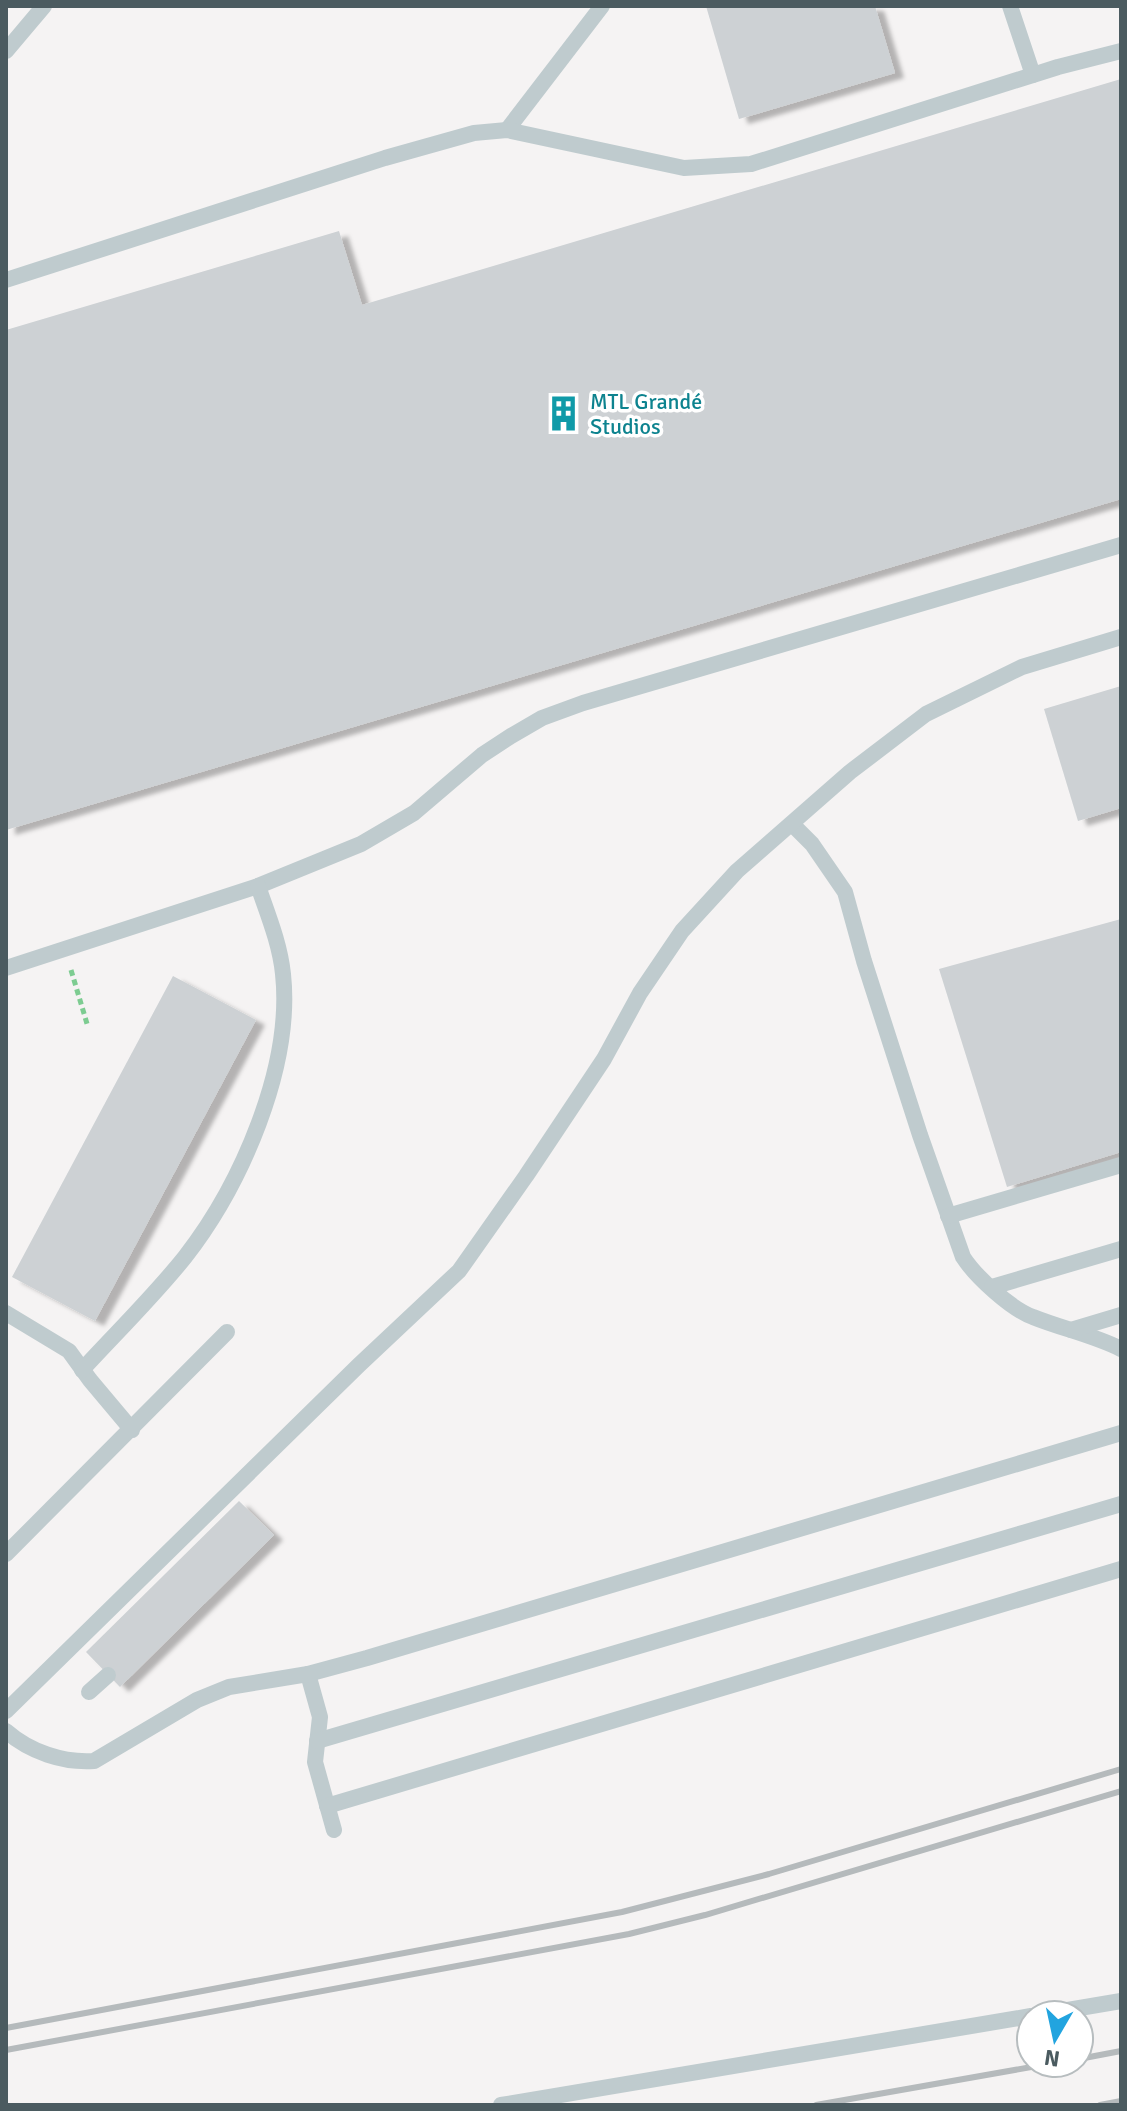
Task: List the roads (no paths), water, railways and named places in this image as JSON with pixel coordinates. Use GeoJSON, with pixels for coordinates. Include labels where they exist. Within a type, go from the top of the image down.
{"type":"FeatureCollection","features":[{"type":"Feature","properties":{"kind":"lane"},"geometry":{"type":"LineString","coordinates":[[6,51],[44,6]]}},
{"type":"Feature","properties":{"kind":"lane"},"geometry":{"type":"LineString","coordinates":[[507,130],[602,6]]}},
{"type":"Feature","properties":{"kind":"lane"},"geometry":{"type":"LineString","coordinates":[[1010,6],[1033,75]]}},
{"type":"Feature","properties":{"kind":"lane"},"geometry":{"type":"LineString","coordinates":[[6,280],[385,158],[474,133],[507,130],[684,168],[751,164],[1033,75],[1121,51]]}},
{"type":"Feature","properties":{"kind":"lane"},"geometry":{"type":"LineString","coordinates":[[6,968],[258,886],[361,844],[414,813],[482,755],[542,718],[583,703],[1121,545]]}},
{"type":"Feature","properties":{"kind":"lane"},"geometry":{"type":"LineString","coordinates":[[6,1711],[459,1271],[604,1059],[640,993],[682,931],[737,871],[850,772],[926,714],[1022,667],[1121,637]]}},
{"type":"Feature","properties":{"kind":"lane"},"geometry":{"type":"LineString","coordinates":[[792,824],[812,844],[845,892],[864,961],[963,1257],[971,1269],[1030,1317],[1100,1339],[1121,1349]]}},
{"type":"Feature","properties":{"kind":"lane"},"geometry":{"type":"LineString","coordinates":[[82,1370],[185,1257],[232,1182],[253,1134],[270,1085],[285,1004],[277,944],[258,886]]}},
{"type":"Feature","properties":{"kind":"lane"},"geometry":{"type":"LineString","coordinates":[[948,1216],[1121,1165]]}},
{"type":"Feature","properties":{"kind":"lane"},"geometry":{"type":"LineString","coordinates":[[992,1287],[1121,1249]]}},
{"type":"Feature","properties":{"kind":"lane"},"geometry":{"type":"LineString","coordinates":[[6,1313],[69,1351],[132,1430]]}},
{"type":"Feature","properties":{"kind":"lane"},"geometry":{"type":"LineString","coordinates":[[1071,1330],[1121,1315]]}},
{"type":"Feature","properties":{"kind":"lane"},"geometry":{"type":"LineString","coordinates":[[6,1554],[227,1332]]}},
{"type":"Feature","properties":{"kind":"lane"},"geometry":{"type":"LineString","coordinates":[[6,1731],[24,1746],[37,1751],[94,1761],[213,1693],[246,1683],[308,1674],[1121,1433]]}},
{"type":"Feature","properties":{"kind":"lane"},"geometry":{"type":"LineString","coordinates":[[317,1741],[1121,1504]]}},
{"type":"Feature","properties":{"kind":"lane"},"geometry":{"type":"LineString","coordinates":[[327,1806],[1121,1569]]}},
{"type":"Feature","properties":{"kind":"lane"},"geometry":{"type":"LineString","coordinates":[[308,1674],[320,1717],[315,1762],[334,1830]]}},
{"type":"Feature","properties":{"kind":"lane"},"geometry":{"type":"LineString","coordinates":[[89,1692],[108,1675]]}},
{"type":"Feature","properties":{"kind":"lane"},"geometry":{"type":"LineString","coordinates":[[1095,2005],[1121,2001]]}},
{"type":"Feature","properties":{"kind":"lane"},"geometry":{"type":"LineString","coordinates":[[501,2105],[1015,2019]]}},
{"type":"Feature","properties":{"kind":"railway"},"geometry":{"type":"LineString","coordinates":[[6,2028],[622,1912],[769,1874],[1121,1769]]}},
{"type":"Feature","properties":{"kind":"railway"},"geometry":{"type":"LineString","coordinates":[[6,2050],[629,1934],[705,1915],[1121,1791]]}},
{"type":"Feature","properties":{"kind":"railway"},"geometry":{"type":"LineString","coordinates":[[1095,2056],[1121,2051]]}},
{"type":"Feature","properties":{"kind":"railway"},"geometry":{"type":"LineString","coordinates":[[816,2105],[1015,2070]]}},
{"type":"Feature","properties":{"kind":"railway"},"geometry":{"type":"LineString","coordinates":[[1100,2105],[1121,2101]]}},
{"type":"Feature","properties":{"kind":"place","name":"MTL Grandé Studios"},"geometry":{"type":"Point","coordinates":[564,414]}}]}
